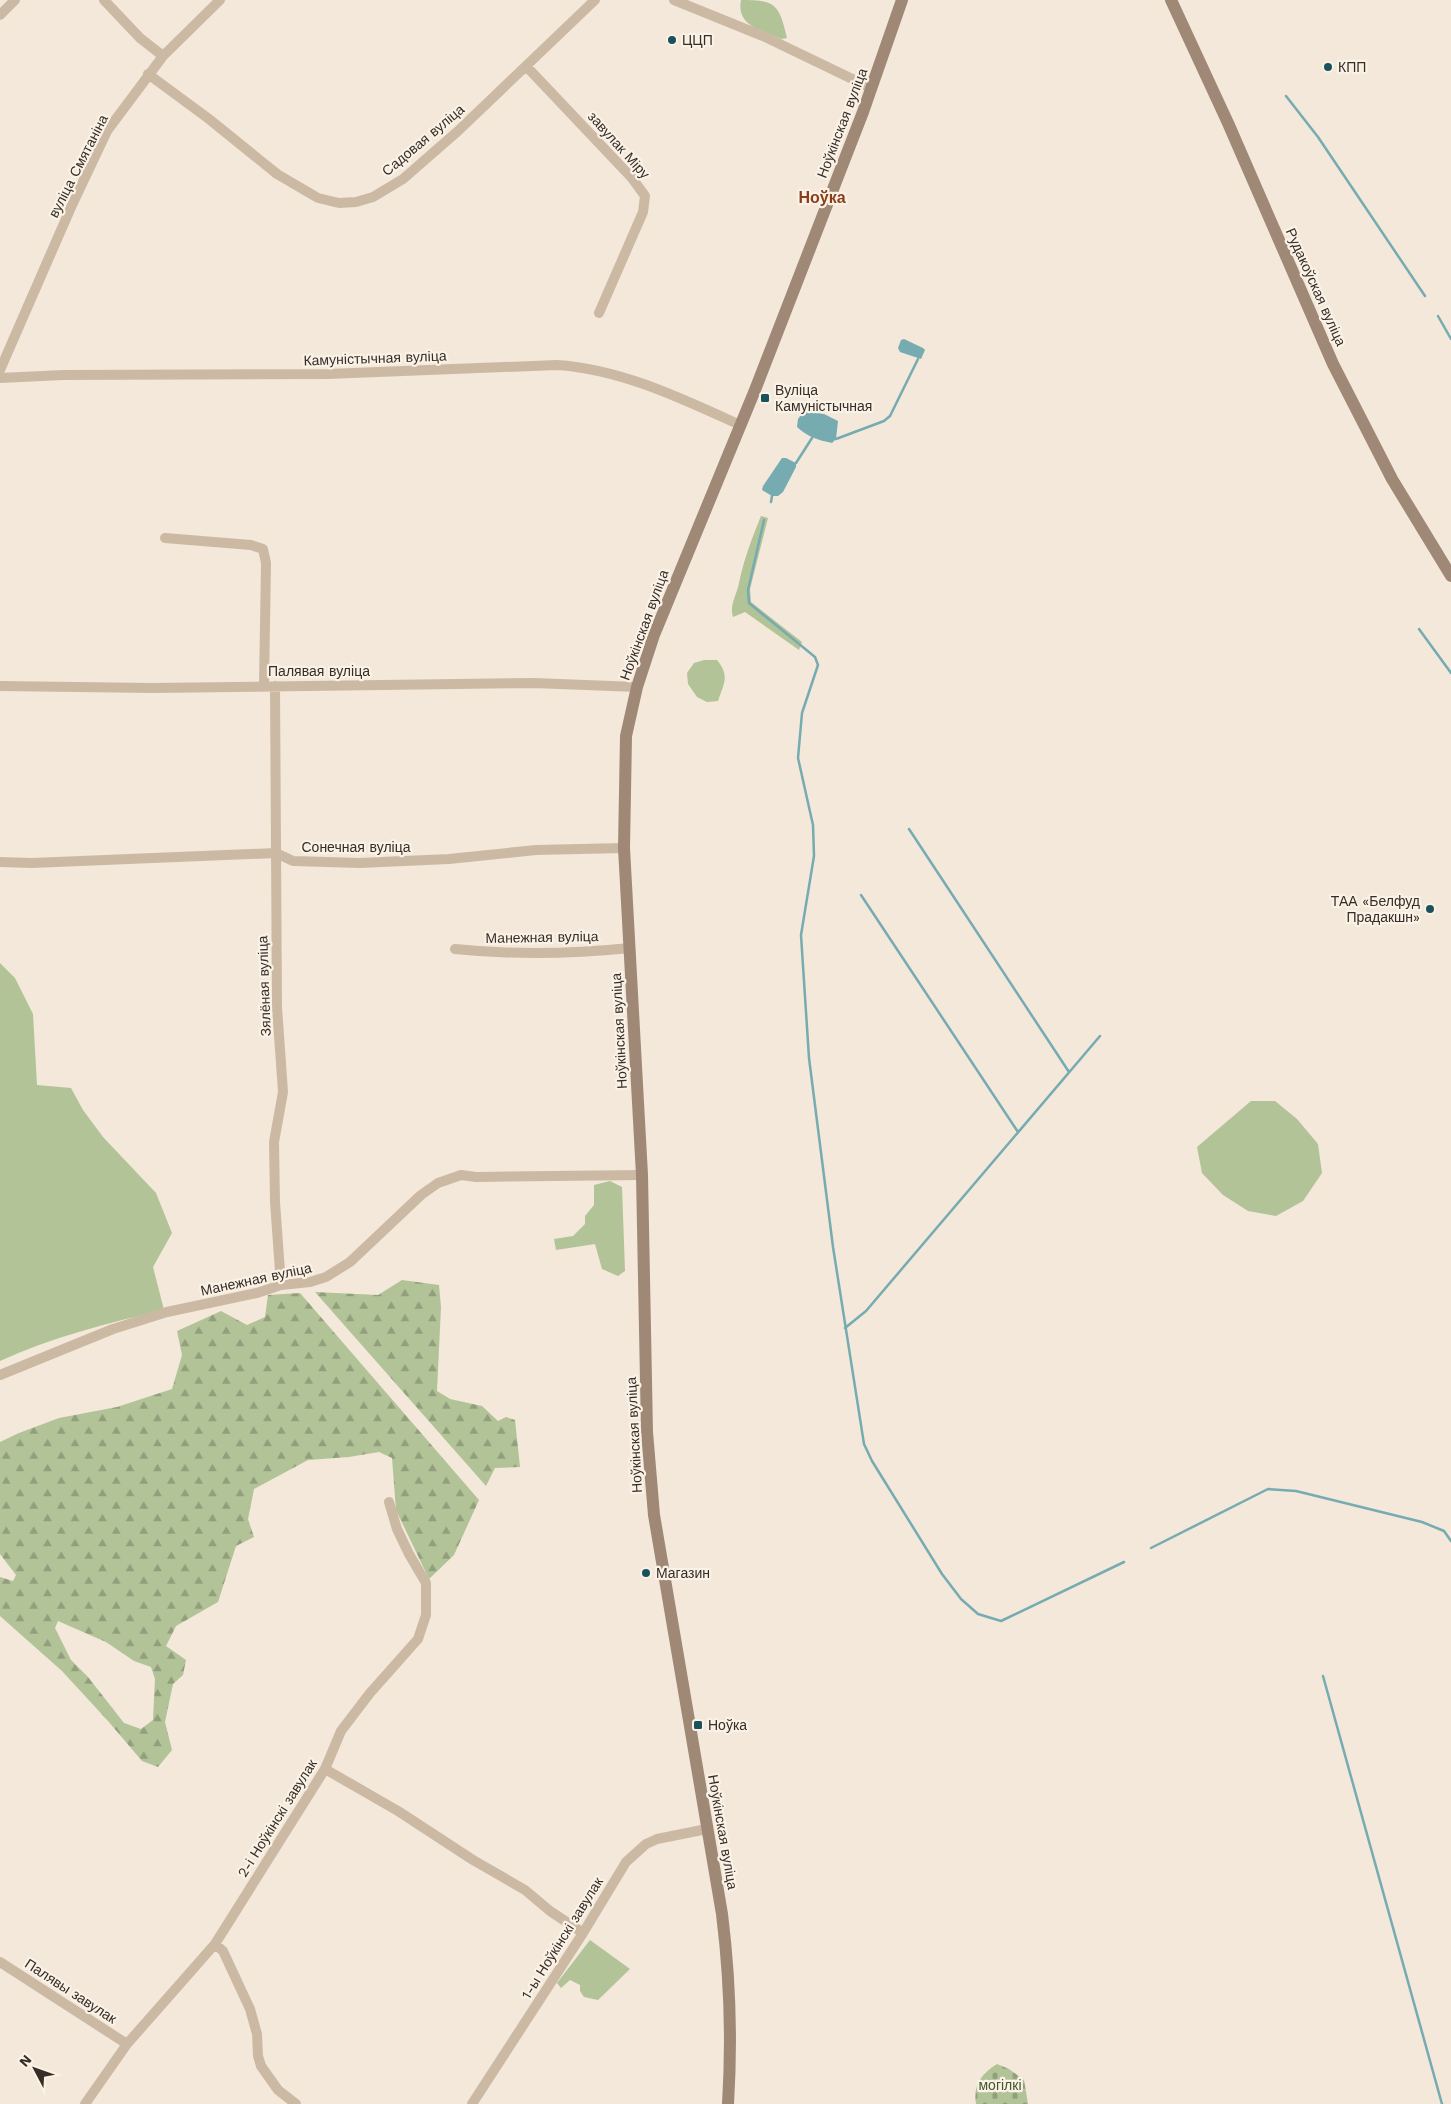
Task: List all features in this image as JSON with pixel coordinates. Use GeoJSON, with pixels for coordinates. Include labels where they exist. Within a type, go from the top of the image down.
{"type":"FeatureCollection","features":[{"type":"Feature","properties":{"kind":"main road","name":"Ноўкінская вуліца"},"geometry":{"type":"LineString","coordinates":[[728,2104],[731,2025],[729,1967],[722,1914],[654,1515],[647,1432],[642,1176],[624,848],[626,736],[637,687],[654,636],[755,390],[871,88],[902,0]]}},
{"type":"Feature","properties":{"kind":"main road","name":"Рудакоўская вуліца"},"geometry":{"type":"LineString","coordinates":[[1171,0],[1228,123],[1333,364],[1392,479],[1451,576]]}},
{"type":"Feature","properties":{"kind":"street"},"geometry":{"type":"LineString","coordinates":[[0,15],[15,0]]}},
{"type":"Feature","properties":{"kind":"street"},"geometry":{"type":"LineString","coordinates":[[104,0],[140,38],[163,56]]}},
{"type":"Feature","properties":{"kind":"street","name":"вуліца Смятаніна"},"geometry":{"type":"LineString","coordinates":[[0,370],[94,156],[107,131],[163,56],[220,0]]}},
{"type":"Feature","properties":{"kind":"street","name":"Садовая вуліца"},"geometry":{"type":"LineString","coordinates":[[148,74],[209,119],[276,174],[318,198],[339,203],[356,202],[373,197],[404,179],[458,131],[595,0]]}},
{"type":"Feature","properties":{"kind":"street"},"geometry":{"type":"LineString","coordinates":[[674,0],[763,36],[871,88]]}},
{"type":"Feature","properties":{"kind":"street","name":"завулак Міру"},"geometry":{"type":"LineString","coordinates":[[526,66],[632,178],[645,196],[643,212],[600,313]]}},
{"type":"Feature","properties":{"kind":"street","name":"Камуністычная вуліца"},"geometry":{"type":"LineString","coordinates":[[0,378],[63,375],[328,374],[549,365],[581,366],[632,380],[740,425]]}},
{"type":"Feature","properties":{"kind":"street","name":"Зялёная вуліца"},"geometry":{"type":"LineString","coordinates":[[165,538],[251,545],[263,549],[266,563],[276,853],[277,1007],[283,1092],[274,1142],[275,1202],[281,1285]]}},
{"type":"Feature","properties":{"kind":"street","name":"Палявая вуліца"},"geometry":{"type":"LineString","coordinates":[[0,686],[152,688],[534,683],[637,687]]}},
{"type":"Feature","properties":{"kind":"street","name":"Сонечная вуліца"},"geometry":{"type":"LineString","coordinates":[[0,862],[32,863],[276,853],[293,861],[360,863],[449,859],[536,850],[624,848]]}},
{"type":"Feature","properties":{"kind":"street","name":"Манежная вуліца"},"geometry":{"type":"LineString","coordinates":[[455,949],[505,953],[630,948]]}},
{"type":"Feature","properties":{"kind":"street","name":"Манежная вуліца"},"geometry":{"type":"LineString","coordinates":[[0,1375],[113,1329],[167,1312],[256,1293],[281,1285],[310,1282],[326,1277],[350,1262],[421,1195],[438,1183],[452,1177],[642,1176]]}},
{"type":"Feature","properties":{"kind":"street","name":"2-і Ноўкінскі завулак"},"geometry":{"type":"LineString","coordinates":[[85,2104],[127,2044],[215,1944],[325,1769],[341,1731],[370,1693],[418,1638],[426,1615],[426,1583],[397,1529],[389,1502]]}},
{"type":"Feature","properties":{"kind":"street"},"geometry":{"type":"LineString","coordinates":[[325,1769],[398,1811],[473,1860],[525,1890],[560,1918],[583,1933]]}},
{"type":"Feature","properties":{"kind":"street","name":"1-ы Ноўкінскі завулак"},"geometry":{"type":"LineString","coordinates":[[472,2104],[583,1933],[616,1875],[634,1854],[646,1844],[657,1839],[707,1829]]}},
{"type":"Feature","properties":{"kind":"street"},"geometry":{"type":"LineString","coordinates":[[215,1944],[226,1956],[250,2009],[257,2034],[258,2056],[261,2066],[278,2090],[296,2104]]}},
{"type":"Feature","properties":{"kind":"street","name":"Палявы завулак"},"geometry":{"type":"LineString","coordinates":[[0,1962],[127,2044]]}},
{"type":"Feature","properties":{"kind":"green space"},"geometry":{"type":"Polygon","coordinates":[[[741,0],[762,1],[774,6],[781,18],[787,38],[781,39],[752,26],[742,16],[741,0]]]}},
{"type":"Feature","properties":{"kind":"green space"},"geometry":{"type":"Polygon","coordinates":[[[761,516],[768,518],[750,589],[751,602],[802,642],[799,650],[745,612],[733,617],[733,604],[743,565],[761,516]]]}},
{"type":"Feature","properties":{"kind":"green space"},"geometry":{"type":"Polygon","coordinates":[[[704,660],[717,660],[725,675],[718,701],[707,702],[697,697],[688,684],[687,673],[694,663],[704,660]]]}},
{"type":"Feature","properties":{"kind":"green space"},"geometry":{"type":"Polygon","coordinates":[[[0,963],[15,978],[33,1014],[37,1085],[71,1088],[83,1110],[103,1137],[156,1193],[172,1233],[153,1267],[164,1310],[60,1338],[0,1361],[0,963]]]}},
{"type":"Feature","properties":{"kind":"green space"},"geometry":{"type":"Polygon","coordinates":[[[1251,1101],[1275,1101],[1297,1119],[1318,1144],[1322,1173],[1303,1201],[1276,1216],[1248,1211],[1223,1195],[1202,1173],[1197,1147],[1251,1101]]]}},
{"type":"Feature","properties":{"kind":"green space"},"geometry":{"type":"Polygon","coordinates":[[[610,1181],[622,1187],[625,1271],[618,1276],[602,1269],[595,1244],[556,1250],[554,1239],[573,1236],[585,1224],[585,1216],[594,1205],[594,1185],[610,1181]]]}},
{"type":"Feature","properties":{"kind":"green space"},"geometry":{"type":"Polygon","coordinates":[[[402,1280],[439,1285],[441,1307],[437,1391],[450,1399],[482,1406],[498,1421],[506,1417],[515,1420],[520,1467],[495,1468],[486,1486],[315,1292],[378,1295],[402,1280]]]}},
{"type":"Feature","properties":{"kind":"green space"},"geometry":{"type":"Polygon","coordinates":[[[300,1293],[479,1500],[454,1555],[429,1579],[396,1510],[392,1458],[379,1452],[349,1457],[308,1460],[254,1489],[248,1519],[254,1537],[236,1546],[218,1602],[176,1626],[166,1646],[186,1660],[183,1675],[173,1684],[165,1722],[172,1750],[158,1767],[142,1761],[62,1671],[0,1616],[0,1577],[13,1581],[16,1575],[0,1554],[0,1442],[59,1418],[117,1407],[172,1389],[182,1355],[177,1331],[221,1311],[247,1325],[265,1317],[268,1295],[300,1293]],[[58,1621],[55,1628],[71,1660],[88,1677],[124,1723],[141,1729],[153,1720],[155,1679],[151,1667],[134,1661],[106,1642],[58,1621]]]}},
{"type":"Feature","properties":{"kind":"green space"},"geometry":{"type":"Polygon","coordinates":[[[590,1940],[630,1969],[598,2000],[584,1997],[580,1991],[580,1985],[570,1980],[561,1988],[557,1983],[590,1940]]]}},
{"type":"Feature","properties":{"kind":"green space","name":"могілкі"},"geometry":{"type":"Polygon","coordinates":[[[997,2064],[1009,2069],[1024,2080],[1028,2104],[976,2104],[975,2097],[979,2081],[997,2064]]]}},
{"type":"Feature","properties":{"kind":"water"},"geometry":{"type":"Polygon","coordinates":[[[904,339],[925,350],[921,359],[900,352],[898,348],[901,340],[904,339]]]}},
{"type":"Feature","properties":{"kind":"water"},"geometry":{"type":"Polygon","coordinates":[[[804,411],[824,414],[838,421],[836,439],[832,443],[813,438],[797,427],[798,419],[804,411]]]}},
{"type":"Feature","properties":{"kind":"water"},"geometry":{"type":"Polygon","coordinates":[[[782,458],[796,463],[796,467],[783,492],[778,496],[772,496],[762,490],[763,486],[782,458]]]}},
{"type":"Feature","properties":{"kind":"waterway"},"geometry":{"type":"LineString","coordinates":[[1286,96],[1318,137],[1425,296]]}},
{"type":"Feature","properties":{"kind":"waterway"},"geometry":{"type":"LineString","coordinates":[[1438,316],[1451,339]]}},
{"type":"Feature","properties":{"kind":"waterway"},"geometry":{"type":"LineString","coordinates":[[836,439],[884,421],[890,416],[918,359]]}},
{"type":"Feature","properties":{"kind":"waterway"},"geometry":{"type":"LineString","coordinates":[[796,463],[812,438]]}},
{"type":"Feature","properties":{"kind":"waterway"},"geometry":{"type":"LineString","coordinates":[[771,502],[772,496]]}},
{"type":"Feature","properties":{"kind":"waterway"},"geometry":{"type":"LineString","coordinates":[[764,520],[748,590],[749,603],[815,657],[818,665],[802,713],[798,758],[813,825],[814,856],[801,935],[809,1058],[833,1247],[864,1444],[872,1461],[942,1574],[961,1599],[978,1614],[1001,1621],[1124,1562]]}},
{"type":"Feature","properties":{"kind":"waterway"},"geometry":{"type":"LineString","coordinates":[[1419,629],[1451,673]]}},
{"type":"Feature","properties":{"kind":"waterway"},"geometry":{"type":"LineString","coordinates":[[909,829],[1069,1072]]}},
{"type":"Feature","properties":{"kind":"waterway"},"geometry":{"type":"LineString","coordinates":[[861,895],[1018,1132]]}},
{"type":"Feature","properties":{"kind":"waterway"},"geometry":{"type":"LineString","coordinates":[[845,1328],[866,1311],[1100,1036]]}},
{"type":"Feature","properties":{"kind":"waterway"},"geometry":{"type":"LineString","coordinates":[[1151,1548],[1268,1489],[1296,1491],[1422,1522],[1444,1531],[1451,1541]]}},
{"type":"Feature","properties":{"kind":"waterway"},"geometry":{"type":"LineString","coordinates":[[1323,1676],[1442,2104]]}},
{"type":"Feature","properties":{"kind":"place","name":"ЦЦП"},"geometry":{"type":"Point","coordinates":[672,40]}},
{"type":"Feature","properties":{"kind":"place","name":"КПП"},"geometry":{"type":"Point","coordinates":[1328,67]}},
{"type":"Feature","properties":{"kind":"place","name":"Вуліца Камуністычная"},"geometry":{"type":"Point","coordinates":[765,398]}},
{"type":"Feature","properties":{"kind":"place","name":"ТАА «Белфуд Прадакшн»"},"geometry":{"type":"Point","coordinates":[1430,909]}},
{"type":"Feature","properties":{"kind":"place","name":"Магазин"},"geometry":{"type":"Point","coordinates":[646,1573]}},
{"type":"Feature","properties":{"kind":"place","name":"Ноўка"},"geometry":{"type":"Point","coordinates":[698,1725]}},
{"type":"Feature","properties":{"kind":"district","name":"Ноўка"},"geometry":{"type":"Point","coordinates":[822,197]}}]}
